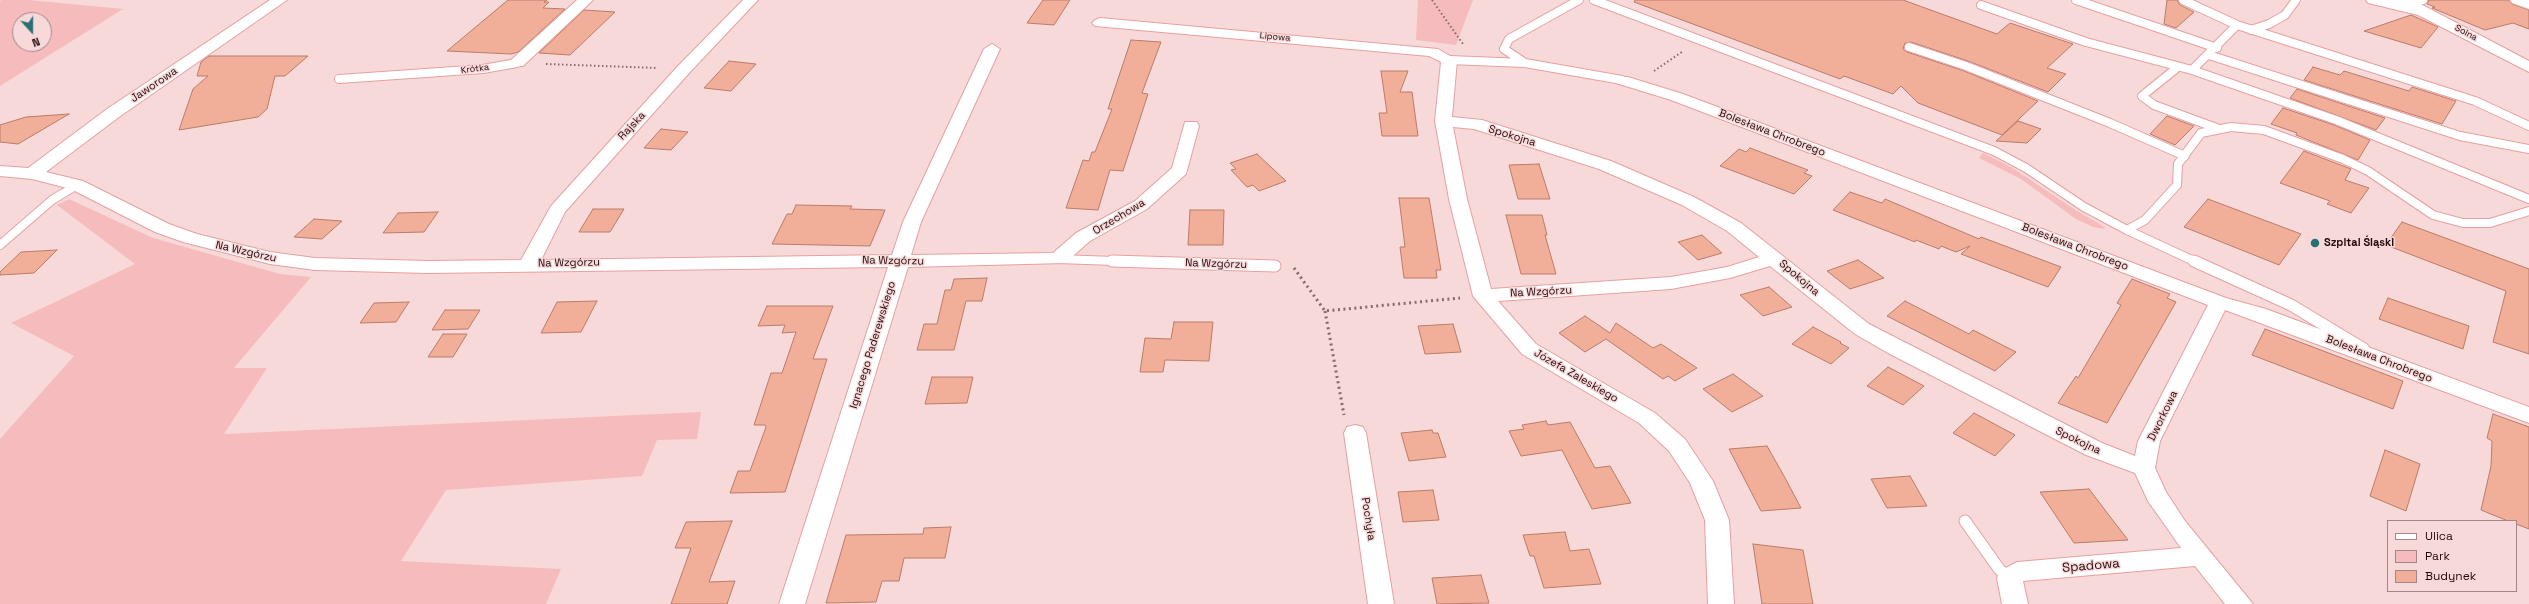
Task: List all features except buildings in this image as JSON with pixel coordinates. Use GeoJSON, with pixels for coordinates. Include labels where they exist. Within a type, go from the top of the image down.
{"type":"FeatureCollection","features":[{"type":"Feature","properties":{"kind":"street","name":"Jaworowa"},"geometry":{"type":"LineString","coordinates":[[32,174],[113,113],[280,0]]}},
{"type":"Feature","properties":{"kind":"street"},"geometry":{"type":"LineString","coordinates":[[517,63],[586,0]]}},
{"type":"Feature","properties":{"kind":"street","name":"Rajska"},"geometry":{"type":"LineString","coordinates":[[529,264],[557,210],[684,69],[751,0]]}},
{"type":"Feature","properties":{"kind":"street"},"geometry":{"type":"LineString","coordinates":[[2373,0],[2432,15]]}},
{"type":"Feature","properties":{"kind":"street"},"geometry":{"type":"LineString","coordinates":[[2518,0],[2529,4]]}},
{"type":"Feature","properties":{"kind":"street","name":"Solna"},"geometry":{"type":"LineString","coordinates":[[2411,1],[2432,15],[2529,67]]}},
{"type":"Feature","properties":{"kind":"street","name":"Lipowa"},"geometry":{"type":"LineString","coordinates":[[1100,24],[1432,52],[1449,60]]}},
{"type":"Feature","properties":{"kind":"street","name":"Ignacego Paderewskiego"},"geometry":{"type":"LineString","coordinates":[[792,604],[898,262],[912,222],[992,49]]}},
{"type":"Feature","properties":{"kind":"street","name":"Józefa Zaleskiego"},"geometry":{"type":"LineString","coordinates":[[1449,60],[1443,121],[1458,199],[1483,296],[1529,349],[1647,418],[1677,445],[1701,481],[1718,520],[1721,604]]}},
{"type":"Feature","properties":{"kind":"street","name":"Bolesława Chrobrego"},"geometry":{"type":"LineString","coordinates":[[1628,82],[1677,97],[2219,302],[2259,314],[2529,415]]}},
{"type":"Feature","properties":{"kind":"street","name":"Spokojna"},"geometry":{"type":"LineString","coordinates":[[1443,121],[1476,124],[1605,165],[1688,201],[1734,227],[1857,324],[1894,348],[2094,449],[2144,468]]}},
{"type":"Feature","properties":{"kind":"street","name":"Orzechowa"},"geometry":{"type":"LineString","coordinates":[[1058,259],[1065,250],[1083,237],[1141,205],[1180,170],[1191,126]]}},
{"type":"Feature","properties":{"kind":"street","name":"Na Wzgórzu"},"geometry":{"type":"LineString","coordinates":[[0,171],[32,174],[77,185],[162,228],[190,238],[270,258],[315,264],[355,266],[870,260],[898,262],[1058,259]]}},
{"type":"Feature","properties":{"kind":"street","name":"Na Wzgórzu"},"geometry":{"type":"LineString","coordinates":[[1483,296],[1671,283],[1730,272],[1775,258]]}},
{"type":"Feature","properties":{"kind":"street","name":"Dworkowa"},"geometry":{"type":"LineString","coordinates":[[2144,468],[2149,441],[2219,302]]}},
{"type":"Feature","properties":{"kind":"street","name":"Pochyła"},"geometry":{"type":"LineString","coordinates":[[1350,426],[1381,604]]}},
{"type":"Feature","properties":{"kind":"street"},"geometry":{"type":"LineString","coordinates":[[2144,468],[2156,495],[2177,527],[2240,604]]}},
{"type":"Feature","properties":{"kind":"street","name":"Spadowa"},"geometry":{"type":"LineString","coordinates":[[2009,578],[2017,572],[2201,556]]}},
{"type":"Feature","properties":{"kind":"street"},"geometry":{"type":"LineString","coordinates":[[2009,578],[2015,604]]}},
{"type":"Feature","properties":{"kind":"lane"},"geometry":{"type":"LineString","coordinates":[[1525,63],[1504,49],[1509,39],[1579,0]]}},
{"type":"Feature","properties":{"kind":"lane"},"geometry":{"type":"LineString","coordinates":[[1594,0],[1994,150],[2035,174],[2084,207],[2127,230],[2292,305],[2385,362]]}},
{"type":"Feature","properties":{"kind":"lane"},"geometry":{"type":"LineString","coordinates":[[2076,0],[2217,48]]}},
{"type":"Feature","properties":{"kind":"lane"},"geometry":{"type":"LineString","coordinates":[[2183,0],[2237,25],[2475,101],[2529,126]]}},
{"type":"Feature","properties":{"kind":"lane"},"geometry":{"type":"LineString","coordinates":[[2251,30],[2269,24],[2285,15],[2296,0]]}},
{"type":"Feature","properties":{"kind":"lane"},"geometry":{"type":"LineString","coordinates":[[1981,5],[2086,42],[2192,70],[2336,120],[2529,199]]}},
{"type":"Feature","properties":{"kind":"lane"},"geometry":{"type":"LineString","coordinates":[[2192,70],[2217,48],[2237,25]]}},
{"type":"Feature","properties":{"kind":"lane"},"geometry":{"type":"LineString","coordinates":[[1909,47],[1973,69],[2110,123],[2184,156]]}},
{"type":"Feature","properties":{"kind":"lane"},"geometry":{"type":"LineString","coordinates":[[2209,55],[2460,136],[2529,149]]}},
{"type":"Feature","properties":{"kind":"lane"},"geometry":{"type":"LineString","coordinates":[[1449,60],[1475,59],[1525,63],[1628,82]]}},
{"type":"Feature","properties":{"kind":"lane","name":"Krótka"},"geometry":{"type":"LineString","coordinates":[[339,79],[483,69],[517,63]]}},
{"type":"Feature","properties":{"kind":"lane"},"geometry":{"type":"LineString","coordinates":[[2178,67],[2142,96],[2154,104],[2220,129]]}},
{"type":"Feature","properties":{"kind":"lane"},"geometry":{"type":"LineString","coordinates":[[2127,230],[2145,220],[2178,185],[2178,164],[2202,133],[2231,127],[2264,130],[2343,159],[2368,171],[2433,215],[2463,223],[2490,223],[2529,211]]}},
{"type":"Feature","properties":{"kind":"lane"},"geometry":{"type":"LineString","coordinates":[[0,245],[52,200],[77,185]]}},
{"type":"Feature","properties":{"kind":"lane","name":"Na Wzgórzu"},"geometry":{"type":"LineString","coordinates":[[1058,259],[1275,266]]}},
{"type":"Feature","properties":{"kind":"lane"},"geometry":{"type":"LineString","coordinates":[[1965,521],[1999,569],[2009,578]]}},
{"type":"Feature","properties":{"kind":"path"},"geometry":{"type":"LineString","coordinates":[[1432,0],[1475,59]]}},
{"type":"Feature","properties":{"kind":"path"},"geometry":{"type":"LineString","coordinates":[[1628,82],[1683,52]]}},
{"type":"Feature","properties":{"kind":"path"},"geometry":{"type":"LineString","coordinates":[[517,63],[684,69]]}},
{"type":"Feature","properties":{"kind":"path"},"geometry":{"type":"LineString","coordinates":[[1275,266],[1295,268],[1325,311],[1350,426]]}},
{"type":"Feature","properties":{"kind":"path"},"geometry":{"type":"LineString","coordinates":[[1325,311],[1483,296]]}},
{"type":"Feature","properties":{"kind":"green space"},"geometry":{"type":"Polygon","coordinates":[[[29,0],[123,9],[0,86],[0,1],[29,0]]]}},
{"type":"Feature","properties":{"kind":"green space"},"geometry":{"type":"Polygon","coordinates":[[[1418,0],[1473,0],[1456,45],[1416,40],[1418,0]]]}},
{"type":"Feature","properties":{"kind":"green space"},"geometry":{"type":"Polygon","coordinates":[[[1983,153],[2011,167],[2077,211],[2103,226],[2105,229],[2093,227],[2076,219],[2021,179],[1979,158],[1983,153]]]}},
{"type":"Feature","properties":{"kind":"green space"},"geometry":{"type":"Polygon","coordinates":[[[69,199],[153,238],[280,274],[311,277],[234,368],[267,368],[224,434],[701,412],[697,439],[657,440],[642,476],[446,490],[401,561],[561,569],[546,604],[0,604],[0,439],[74,356],[11,323],[135,264],[57,205],[69,199]]]}},
{"type":"Feature","properties":{"kind":"place","name":"Szpital Śląski"},"geometry":{"type":"Point","coordinates":[2315,243]}}]}
